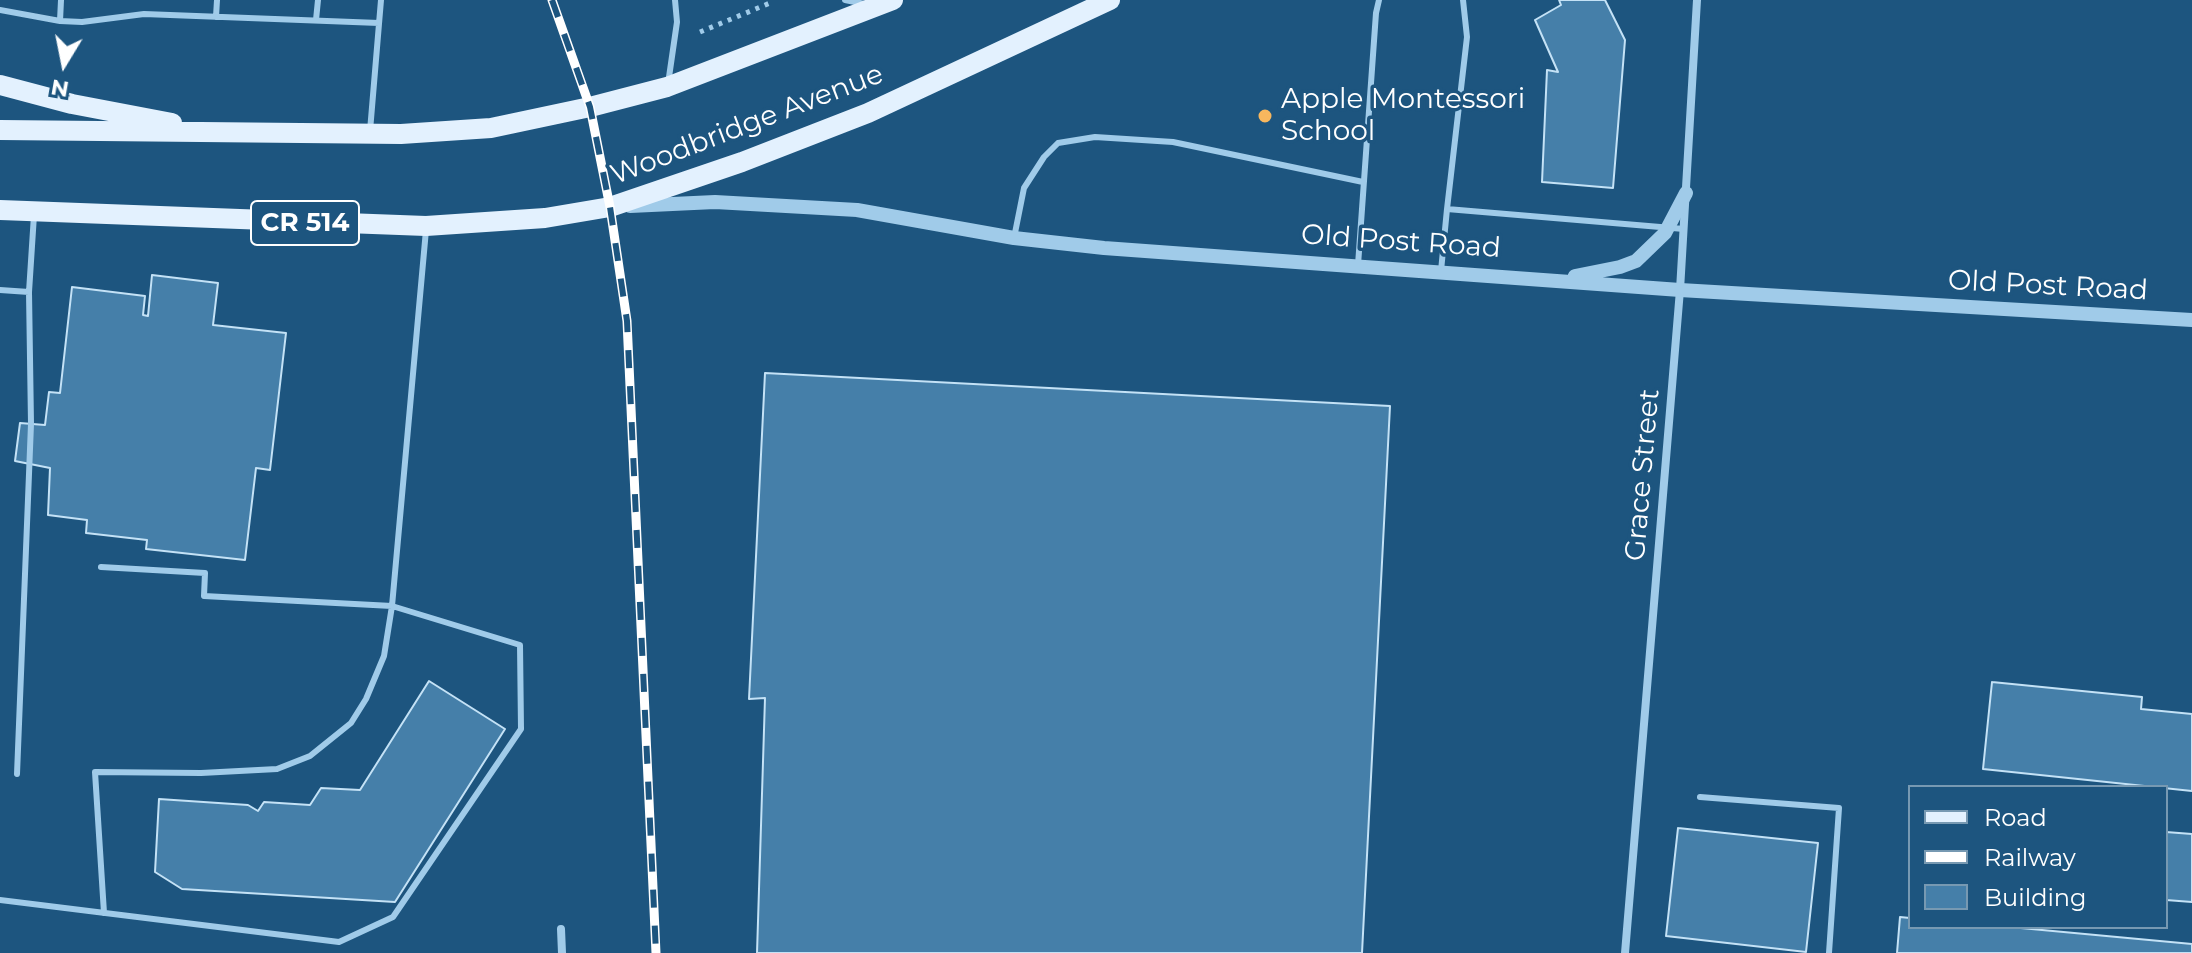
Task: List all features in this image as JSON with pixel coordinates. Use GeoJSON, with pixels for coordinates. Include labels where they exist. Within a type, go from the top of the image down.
{"type":"FeatureCollection","features":[{"type":"Feature","properties":{"kind":"main road","name":"Woodbridge Avenue"},"geometry":{"type":"LineString","coordinates":[[0,210],[426,226],[545,218],[610,207],[742,162],[868,113],[1110,0]]}},
{"type":"Feature","properties":{"kind":"main road"},"geometry":{"type":"LineString","coordinates":[[0,130],[370,134],[491,128],[667,87],[885,3]]}},
{"type":"Feature","properties":{"kind":"main road"},"geometry":{"type":"LineString","coordinates":[[0,85],[72,104],[219,132]]}},
{"type":"Feature","properties":{"kind":"street","name":"Grace Street"},"geometry":{"type":"LineString","coordinates":[[1625,953],[1680,290],[1697,0]]}},
{"type":"Feature","properties":{"kind":"street"},"geometry":{"type":"LineString","coordinates":[[1559,279],[1636,261],[1653,247],[1667,229],[1686,193]]}},
{"type":"Feature","properties":{"kind":"street","name":"Old Post Road"},"geometry":{"type":"LineString","coordinates":[[610,207],[715,202],[857,210],[1014,238],[1104,248],[1680,290],[2192,320]]}},
{"type":"Feature","properties":{"kind":"street"},"geometry":{"type":"LineString","coordinates":[[561,929],[562,953]]}},
{"type":"Feature","properties":{"kind":"lane"},"geometry":{"type":"LineString","coordinates":[[60,21],[61,0]]}},
{"type":"Feature","properties":{"kind":"lane"},"geometry":{"type":"LineString","coordinates":[[216,17],[217,0]]}},
{"type":"Feature","properties":{"kind":"lane"},"geometry":{"type":"LineString","coordinates":[[316,20],[318,0]]}},
{"type":"Feature","properties":{"kind":"lane"},"geometry":{"type":"LineString","coordinates":[[370,134],[381,0]]}},
{"type":"Feature","properties":{"kind":"lane"},"geometry":{"type":"LineString","coordinates":[[667,87],[677,22],[675,0]]}},
{"type":"Feature","properties":{"kind":"lane"},"geometry":{"type":"LineString","coordinates":[[845,0],[885,3]]}},
{"type":"Feature","properties":{"kind":"lane"},"geometry":{"type":"LineString","coordinates":[[1358,265],[1379,0]]}},
{"type":"Feature","properties":{"kind":"lane"},"geometry":{"type":"LineString","coordinates":[[1441,271],[1467,37],[1463,0]]}},
{"type":"Feature","properties":{"kind":"lane"},"geometry":{"type":"LineString","coordinates":[[0,10],[82,22],[144,14],[379,23]]}},
{"type":"Feature","properties":{"kind":"lane"},"geometry":{"type":"LineString","coordinates":[[1014,238],[1024,188],[1044,157],[1058,143],[1095,137],[1173,142],[1363,182]]}},
{"type":"Feature","properties":{"kind":"lane"},"geometry":{"type":"LineString","coordinates":[[1447,209],[1684,229]]}},
{"type":"Feature","properties":{"kind":"lane"},"geometry":{"type":"LineString","coordinates":[[17,774],[31,424],[29,292],[34,211]]}},
{"type":"Feature","properties":{"kind":"lane"},"geometry":{"type":"LineString","coordinates":[[104,913],[95,772],[201,773],[277,769],[310,756],[351,723],[366,699],[384,656],[392,606],[426,226]]}},
{"type":"Feature","properties":{"kind":"lane"},"geometry":{"type":"LineString","coordinates":[[0,290],[29,292]]}},
{"type":"Feature","properties":{"kind":"lane"},"geometry":{"type":"LineString","coordinates":[[0,900],[339,942],[393,917],[521,729],[520,645],[392,606],[204,596],[205,573],[101,567]]}},
{"type":"Feature","properties":{"kind":"lane"},"geometry":{"type":"LineString","coordinates":[[1700,797],[1839,808],[1829,953]]}},
{"type":"Feature","properties":{"kind":"path"},"geometry":{"type":"LineString","coordinates":[[700,32],[770,3]]}},
{"type":"Feature","properties":{"kind":"building"},"geometry":{"type":"Polygon","coordinates":[[[1559,0],[1605,0],[1625,40],[1613,188],[1542,182],[1547,70],[1558,72],[1535,20],[1561,5],[1559,0]]]}},
{"type":"Feature","properties":{"kind":"building"},"geometry":{"type":"Polygon","coordinates":[[[152,275],[218,283],[213,325],[286,333],[270,470],[256,468],[245,560],[146,549],[147,540],[86,533],[87,520],[48,515],[50,468],[15,461],[20,423],[45,425],[49,392],[60,393],[72,287],[145,296],[143,315],[148,316],[152,275]]]}},
{"type":"Feature","properties":{"kind":"building"},"geometry":{"type":"Polygon","coordinates":[[[765,373],[1390,406],[1362,953],[757,953],[765,698],[749,699],[765,373]]]}},
{"type":"Feature","properties":{"kind":"building"},"geometry":{"type":"Polygon","coordinates":[[[429,681],[505,729],[395,902],[182,889],[155,872],[159,799],[248,805],[258,811],[264,802],[310,805],[321,788],[360,790],[429,681]]]}},
{"type":"Feature","properties":{"kind":"building"},"geometry":{"type":"Polygon","coordinates":[[[1992,682],[2142,697],[2141,709],[2192,714],[2192,791],[2168,788],[2168,785],[2135,785],[1983,769],[1992,682]]]}},
{"type":"Feature","properties":{"kind":"building"},"geometry":{"type":"Polygon","coordinates":[[[1678,828],[1818,843],[1806,952],[1666,936],[1678,828]]]}},
{"type":"Feature","properties":{"kind":"building"},"geometry":{"type":"Polygon","coordinates":[[[2168,832],[2192,834],[2192,902],[2168,900],[2168,832]]]}},
{"type":"Feature","properties":{"kind":"building"},"geometry":{"type":"Polygon","coordinates":[[[1900,917],[1908,918],[1908,929],[2031,929],[2192,944],[2192,953],[1897,953],[1900,917]]]}},
{"type":"Feature","properties":{"kind":"railway"},"geometry":{"type":"LineString","coordinates":[[552,0],[590,107],[610,207],[627,321],[656,953]]}},
{"type":"Feature","properties":{"kind":"place","name":"Apple Montessori School"},"geometry":{"type":"Point","coordinates":[1265,116]}}]}
